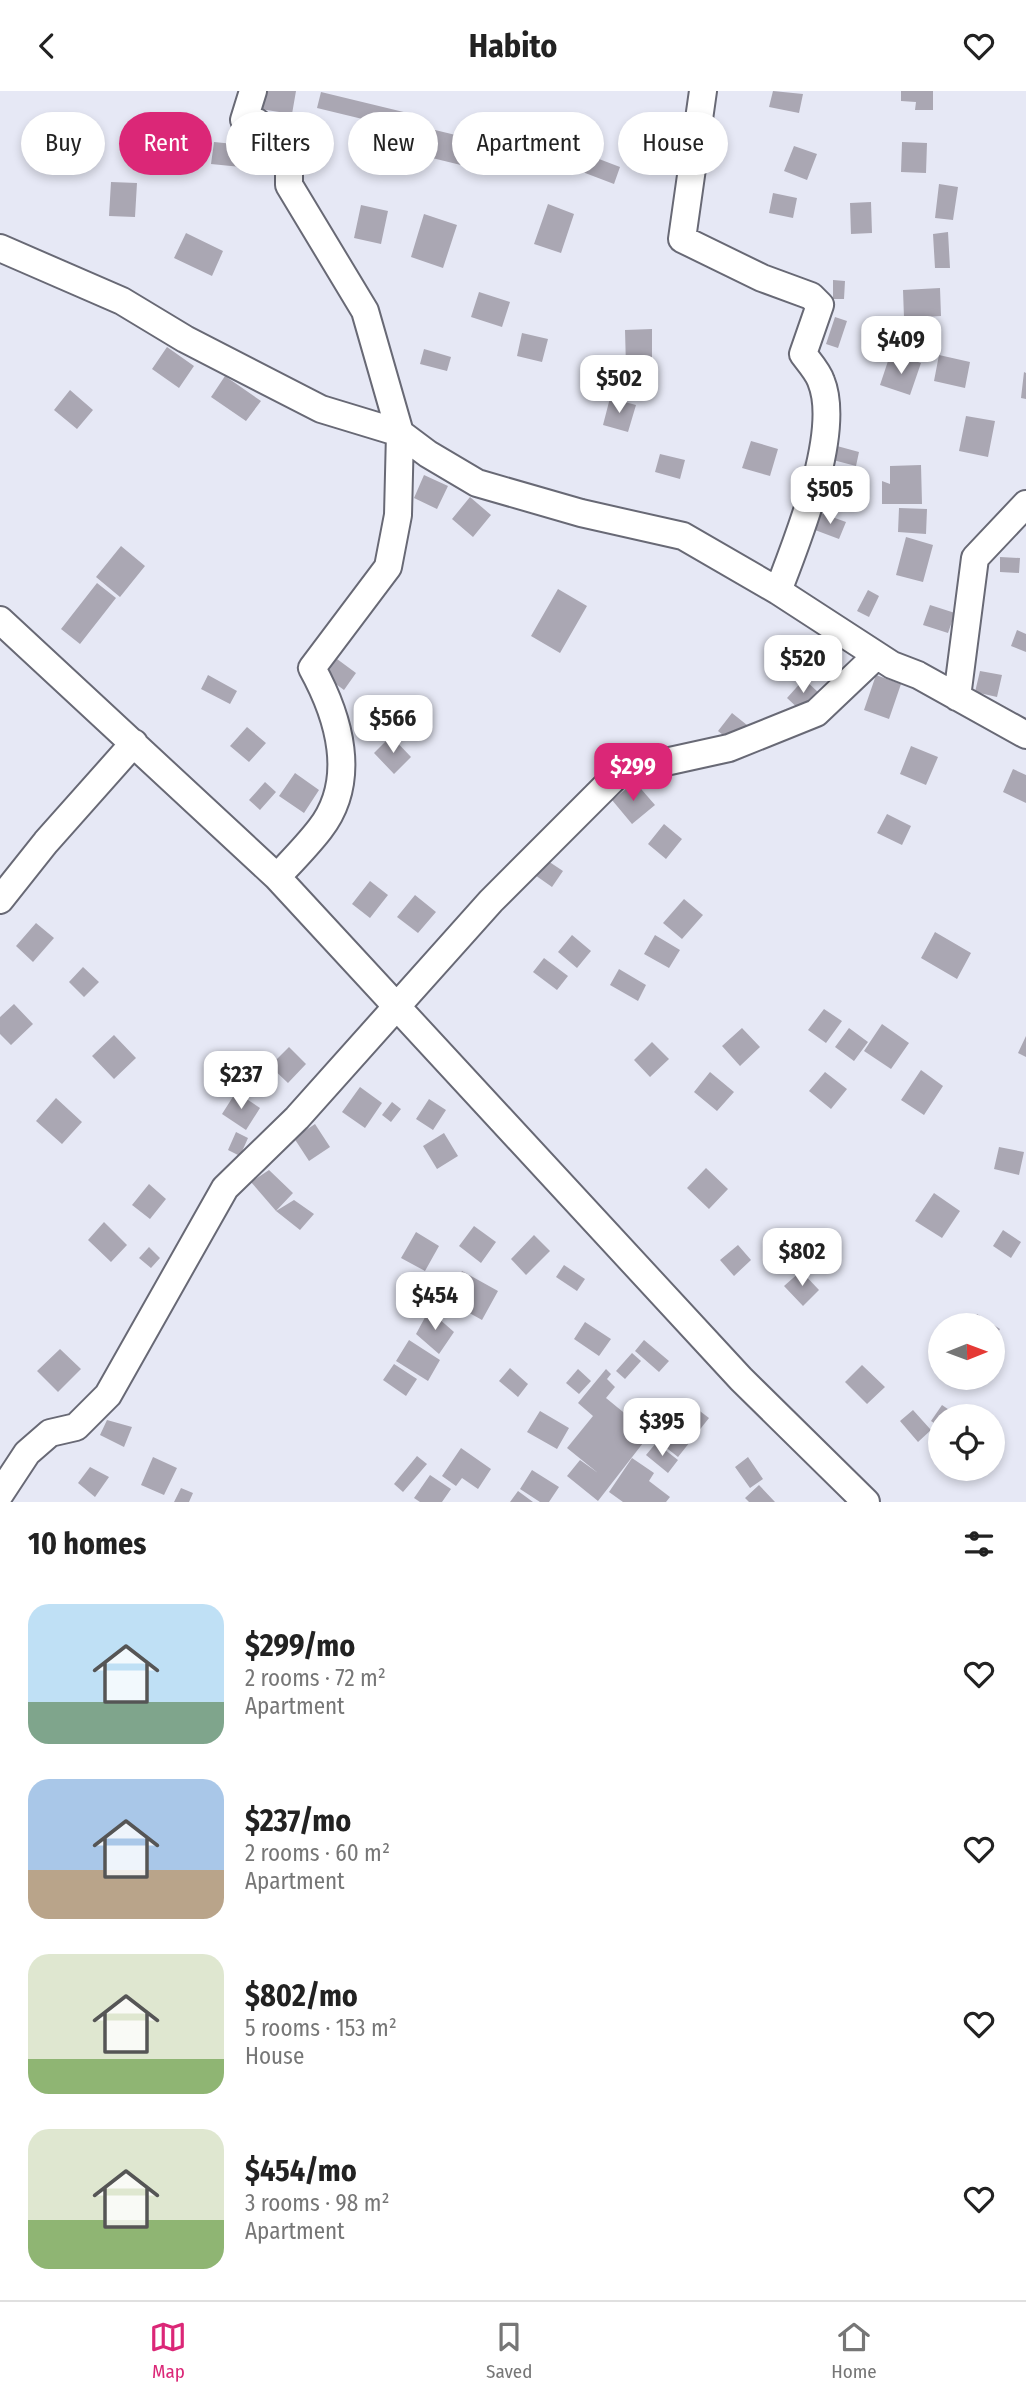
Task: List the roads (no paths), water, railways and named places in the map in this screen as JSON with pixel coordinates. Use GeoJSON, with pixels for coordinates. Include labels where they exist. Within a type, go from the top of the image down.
{"type":"FeatureCollection","features":[{"type":"Feature","properties":{"kind":"street"},"geometry":{"type":"LineString","coordinates":[[253,91],[244,120],[257,122],[259,143],[277,149],[289,164],[289,185],[365,311],[400,433],[398,515],[388,567],[312,668],[330,701],[340,729],[341,788],[322,828],[277,877]]}},
{"type":"Feature","properties":{"kind":"street"},"geometry":{"type":"LineString","coordinates":[[703,91],[682,239],[762,278],[811,296],[820,305],[803,354],[822,382],[827,426],[821,461],[778,591]]}},
{"type":"Feature","properties":{"kind":"street"},"geometry":{"type":"LineString","coordinates":[[0,248],[122,301],[196,345],[321,409],[400,433],[428,454],[477,483],[582,513],[683,535],[778,591],[876,656],[1026,736]]}},
{"type":"Feature","properties":{"kind":"street"},"geometry":{"type":"LineString","coordinates":[[957,697],[975,558],[1026,504]]}},
{"type":"Feature","properties":{"kind":"street"},"geometry":{"type":"LineString","coordinates":[[2,626],[134,743],[277,877],[741,1379],[864,1501]]}},
{"type":"Feature","properties":{"kind":"street"},"geometry":{"type":"LineString","coordinates":[[0,1494],[27,1453],[50,1433],[76,1427],[108,1395],[225,1188],[297,1118],[491,901],[620,772],[729,748],[816,713],[876,656]]}},
{"type":"Feature","properties":{"kind":"street"},"geometry":{"type":"LineString","coordinates":[[0,900],[46,842],[134,743]]}}]}
